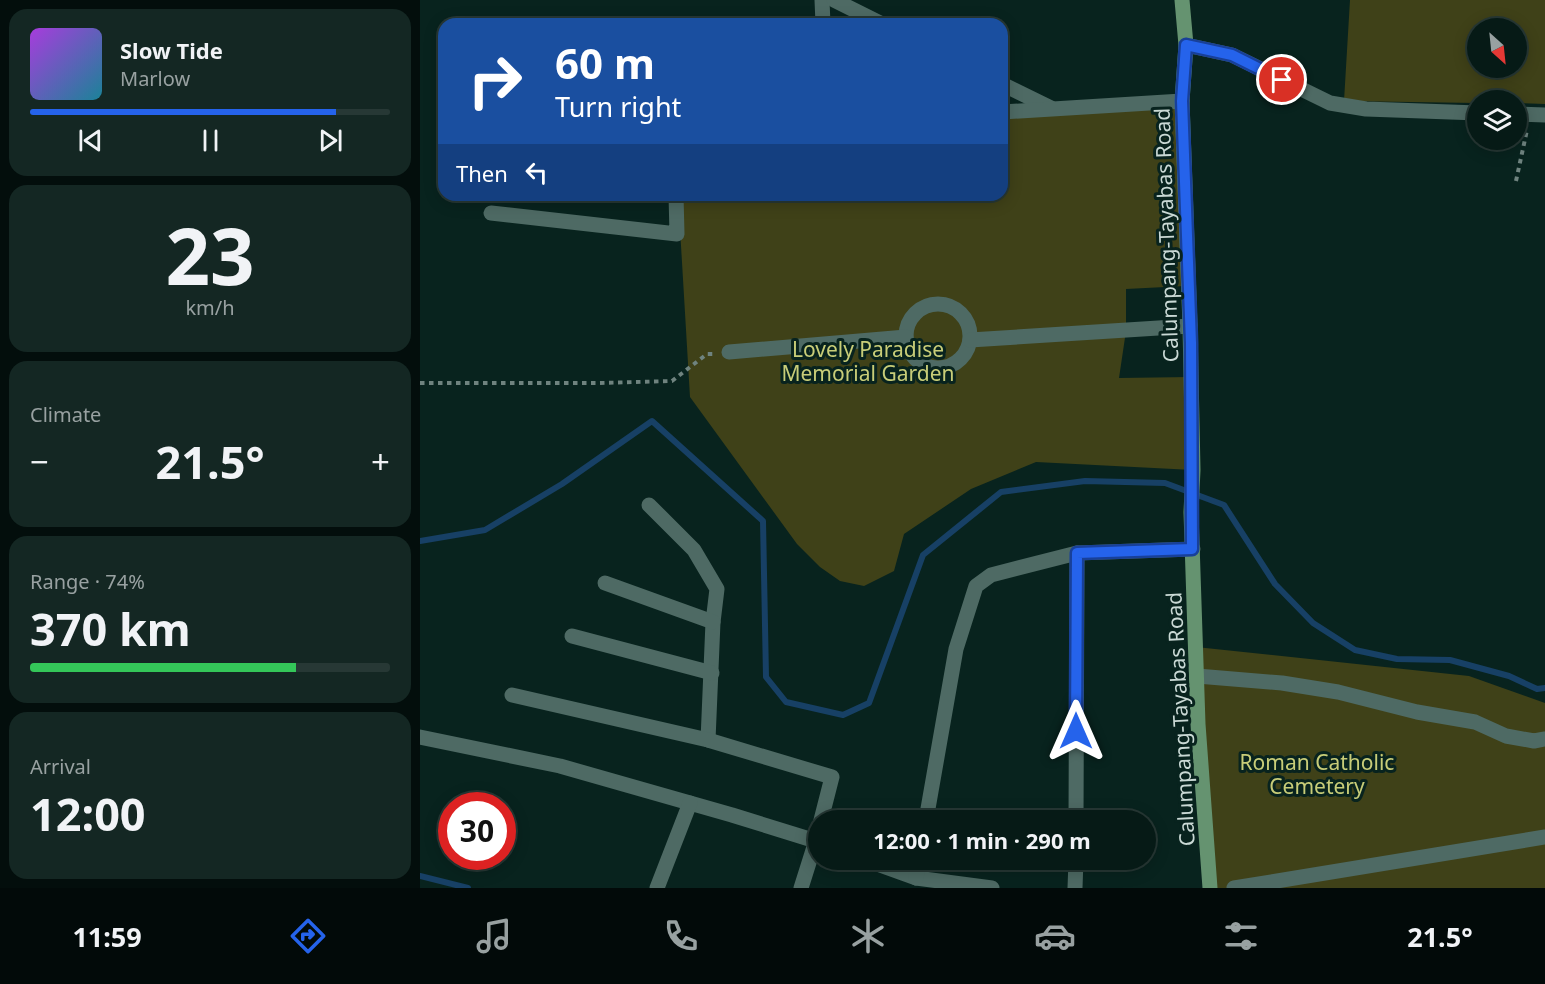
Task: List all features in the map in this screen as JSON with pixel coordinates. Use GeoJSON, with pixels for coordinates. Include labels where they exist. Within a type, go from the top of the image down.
{"type":"FeatureCollection","features":[{"type":"Feature","properties":{"kind":"main road","name":"Calumpang-Tayabas Road"},"geometry":{"type":"LineString","coordinates":[[1182,0],[1186,45],[1182,101],[1190,326],[1192,549],[1210,888]]}},
{"type":"Feature","properties":{"kind":"street"},"geometry":{"type":"LineString","coordinates":[[822,0],[823,18]]}},
{"type":"Feature","properties":{"kind":"street"},"geometry":{"type":"LineString","coordinates":[[834,0],[870,18]]}},
{"type":"Feature","properties":{"kind":"street"},"geometry":{"type":"LineString","coordinates":[[1186,45],[1232,55],[1330,103],[1366,109],[1467,113]]}},
{"type":"Feature","properties":{"kind":"street"},"geometry":{"type":"LineString","coordinates":[[1008,87],[1053,110]]}},
{"type":"Feature","properties":{"kind":"street"},"geometry":{"type":"LineString","coordinates":[[1008,112],[1182,101]]}},
{"type":"Feature","properties":{"kind":"street"},"geometry":{"type":"LineString","coordinates":[[491,213],[677,234],[676,201]]}},
{"type":"Feature","properties":{"kind":"street"},"geometry":{"type":"LineString","coordinates":[[934,304],[956,309],[965,318],[970,328],[970,340],[961,359],[942,368],[932,368],[913,357],[906,337],[908,326],[914,315],[934,304]]}},
{"type":"Feature","properties":{"kind":"street"},"geometry":{"type":"LineString","coordinates":[[970,340],[1190,326]]}},
{"type":"Feature","properties":{"kind":"street"},"geometry":{"type":"LineString","coordinates":[[729,352],[906,337]]}},
{"type":"Feature","properties":{"kind":"street"},"geometry":{"type":"LineString","coordinates":[[649,506],[694,550],[717,589],[713,622],[708,740]]}},
{"type":"Feature","properties":{"kind":"street"},"geometry":{"type":"LineString","coordinates":[[928,810],[956,649],[976,586],[991,575],[1077,553],[1192,549]]}},
{"type":"Feature","properties":{"kind":"street"},"geometry":{"type":"LineString","coordinates":[[1076,810],[1077,553]]}},
{"type":"Feature","properties":{"kind":"street"},"geometry":{"type":"LineString","coordinates":[[605,583],[713,622]]}},
{"type":"Feature","properties":{"kind":"street"},"geometry":{"type":"LineString","coordinates":[[572,636],[712,673]]}},
{"type":"Feature","properties":{"kind":"street"},"geometry":{"type":"LineString","coordinates":[[1197,675],[1282,683],[1338,692],[1417,712],[1475,722],[1506,736],[1534,741],[1545,739]]}},
{"type":"Feature","properties":{"kind":"street"},"geometry":{"type":"LineString","coordinates":[[512,696],[708,740],[832,777],[824,810]]}},
{"type":"Feature","properties":{"kind":"street"},"geometry":{"type":"LineString","coordinates":[[420,736],[560,766],[808,835]]}},
{"type":"Feature","properties":{"kind":"street"},"geometry":{"type":"LineString","coordinates":[[657,888],[690,803]]}},
{"type":"Feature","properties":{"kind":"street"},"geometry":{"type":"LineString","coordinates":[[1234,888],[1545,837]]}},
{"type":"Feature","properties":{"kind":"street"},"geometry":{"type":"LineString","coordinates":[[801,888],[808,867]]}},
{"type":"Feature","properties":{"kind":"street"},"geometry":{"type":"LineString","coordinates":[[893,870],[915,878],[992,888]]}},
{"type":"Feature","properties":{"kind":"street"},"geometry":{"type":"LineString","coordinates":[[915,878],[917,870]]}},
{"type":"Feature","properties":{"kind":"street"},"geometry":{"type":"LineString","coordinates":[[1075,888],[1076,870]]}},
{"type":"Feature","properties":{"kind":"path"},"geometry":{"type":"LineString","coordinates":[[1516,181],[1531,115]]}},
{"type":"Feature","properties":{"kind":"path"},"geometry":{"type":"LineString","coordinates":[[420,383],[600,384],[672,381],[707,354],[729,352]]}},
{"type":"Feature","properties":{"kind":"green space"},"geometry":{"type":"Polygon","coordinates":[[[1350,0],[1545,0],[1545,104],[1527,103],[1527,90],[1467,90],[1467,103],[1344,101],[1350,0]]]}},
{"type":"Feature","properties":{"kind":"green space","name":"Lovely Paradise Memorial Garden"},"geometry":{"type":"Polygon","coordinates":[[[1182,101],[1185,286],[1126,289],[1126,331],[1119,378],[1191,377],[1193,470],[1036,462],[971,489],[904,534],[894,571],[864,586],[840,581],[820,567],[797,544],[690,397],[678,201],[1008,201],[1008,108],[1182,101]]]}},
{"type":"Feature","properties":{"kind":"green space","name":"Roman Catholic Cemetery"},"geometry":{"type":"Polygon","coordinates":[[[1196,647],[1469,676],[1545,703],[1545,888],[1210,888],[1196,647]]]}},
{"type":"Feature","properties":{"kind":"waterway"},"geometry":{"type":"LineString","coordinates":[[420,541],[485,530],[562,484],[652,421],[763,521],[766,677],[786,702],[843,715],[869,703],[923,555],[1001,492],[1085,481],[1165,483],[1224,505],[1275,584],[1313,623],[1355,650],[1397,659],[1450,660],[1509,676],[1537,689],[1545,688]]}},
{"type":"Feature","properties":{"kind":"waterway"},"geometry":{"type":"LineString","coordinates":[[420,876],[468,888]]}},
{"type":"Feature","properties":{"kind":"route"},"geometry":{"type":"LineString","coordinates":[[1076,731],[1077,553],[1192,549],[1191,343],[1182,101],[1186,45],[1232,55],[1282,80]]}}]}
